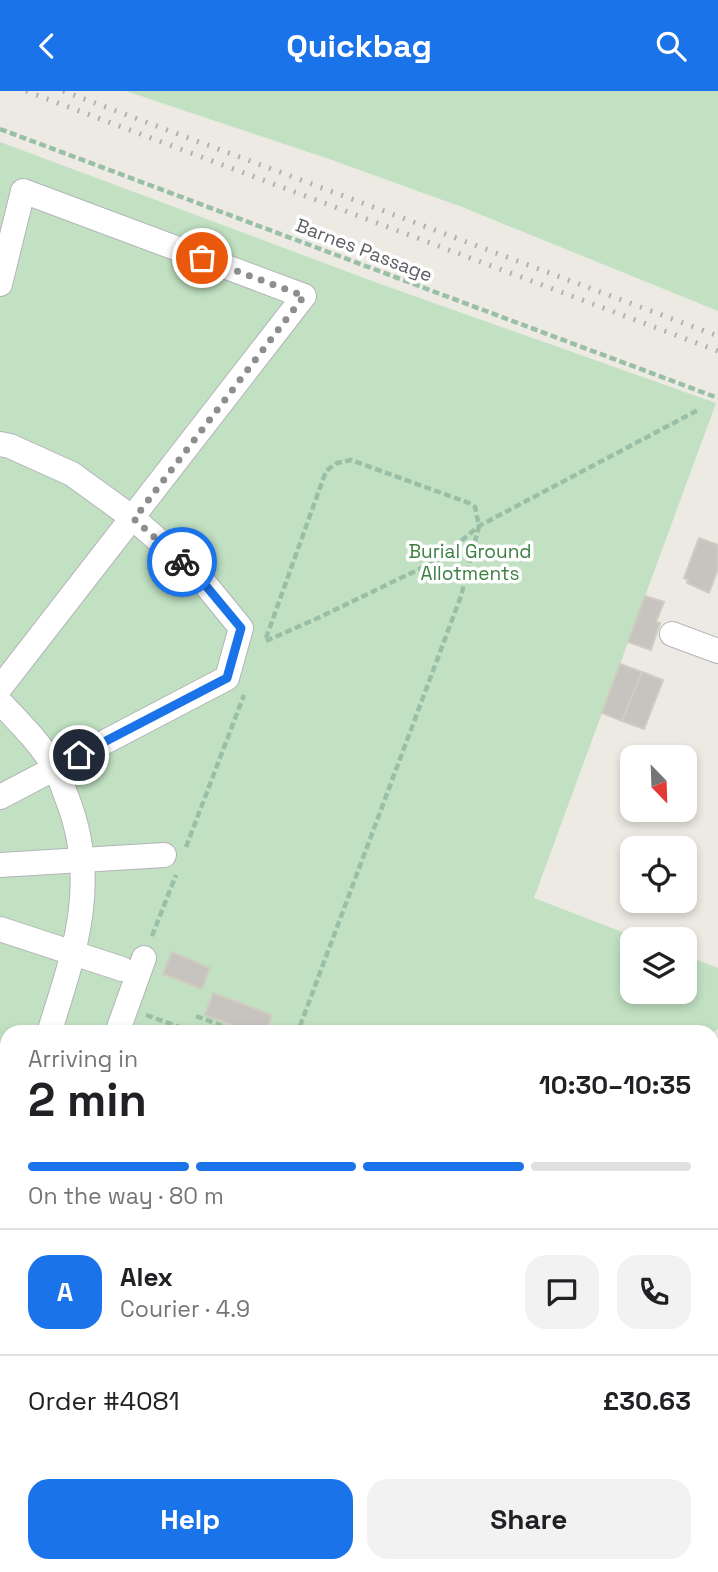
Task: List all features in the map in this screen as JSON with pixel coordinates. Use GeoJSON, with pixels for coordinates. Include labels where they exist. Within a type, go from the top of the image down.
{"type":"FeatureCollection","features":[{"type":"Feature","properties":{"kind":"street"},"geometry":{"type":"LineString","coordinates":[[0,285],[23,191],[304,296],[134,519],[0,688]]}},
{"type":"Feature","properties":{"kind":"street"},"geometry":{"type":"LineString","coordinates":[[0,444],[72,474],[134,519],[197,575],[241,628],[227,678],[0,797]]}},
{"type":"Feature","properties":{"kind":"street"},"geometry":{"type":"LineString","coordinates":[[671,634],[718,651]]}},
{"type":"Feature","properties":{"kind":"street"},"geometry":{"type":"LineString","coordinates":[[0,702],[28,732],[55,768],[74,815],[83,861],[82,903],[74,954],[52,1025]]}},
{"type":"Feature","properties":{"kind":"street"},"geometry":{"type":"LineString","coordinates":[[0,865],[175,860]]}},
{"type":"Feature","properties":{"kind":"street"},"geometry":{"type":"LineString","coordinates":[[0,929],[74,954],[133,963],[120,1025]]}},
{"type":"Feature","properties":{"kind":"path","name":"Barnes Passage"},"geometry":{"type":"LineString","coordinates":[[0,129],[718,398]]}},
{"type":"Feature","properties":{"kind":"path"},"geometry":{"type":"LineString","coordinates":[[300,1025],[460,596],[479,526],[475,507],[469,503],[351,460],[337,463],[326,471],[265,641],[438,559],[479,526],[698,410]]}},
{"type":"Feature","properties":{"kind":"path"},"geometry":{"type":"LineString","coordinates":[[133,963],[246,692]]}},
{"type":"Feature","properties":{"kind":"path"},"geometry":{"type":"LineString","coordinates":[[125,1008],[173,1025]]}},
{"type":"Feature","properties":{"kind":"path"},"geometry":{"type":"LineString","coordinates":[[196,1016],[220,1025]]}},
{"type":"Feature","properties":{"kind":"green space"},"geometry":{"type":"Polygon","coordinates":[[[126,91],[718,91],[718,311],[462,207],[126,91]]]}},
{"type":"Feature","properties":{"kind":"green space","name":"Burial Ground Allotments"},"geometry":{"type":"Polygon","coordinates":[[[0,142],[383,285],[716,403],[534,898],[620,931],[620,1004],[697,1004],[697,960],[718,968],[718,1025],[0,1025],[0,142]]]}},
{"type":"Feature","properties":{"kind":"building"},"geometry":{"type":"Polygon","coordinates":[[[699,538],[718,545],[718,569],[709,593],[687,583],[688,580],[684,578],[699,538]]]}},
{"type":"Feature","properties":{"kind":"building"},"geometry":{"type":"Polygon","coordinates":[[[645,596],[664,602],[656,622],[660,623],[651,650],[628,642],[645,596]]]}},
{"type":"Feature","properties":{"kind":"building"},"geometry":{"type":"Polygon","coordinates":[[[620,664],[642,672],[622,721],[602,713],[620,664]]]}},
{"type":"Feature","properties":{"kind":"building"},"geometry":{"type":"Polygon","coordinates":[[[642,672],[663,680],[644,729],[622,721],[642,672]]]}},
{"type":"Feature","properties":{"kind":"building"},"geometry":{"type":"Polygon","coordinates":[[[172,952],[210,968],[202,989],[163,974],[172,952]]]}},
{"type":"Feature","properties":{"kind":"building"},"geometry":{"type":"Polygon","coordinates":[[[213,993],[272,1015],[268,1025],[232,1025],[205,1015],[213,993]]]}},
{"type":"Feature","properties":{"kind":"railway"},"geometry":{"type":"LineString","coordinates":[[26,91],[718,351]]}},
{"type":"Feature","properties":{"kind":"railway"},"geometry":{"type":"LineString","coordinates":[[63,91],[718,336]]}},
{"type":"Feature","properties":{"kind":"way so far"},"geometry":{"type":"LineString","coordinates":[[182,562],[134,519],[304,296],[202,258]]}},
{"type":"Feature","properties":{"kind":"route"},"geometry":{"type":"LineString","coordinates":[[79,755],[227,678],[241,628],[197,575],[182,562]]}}]}
